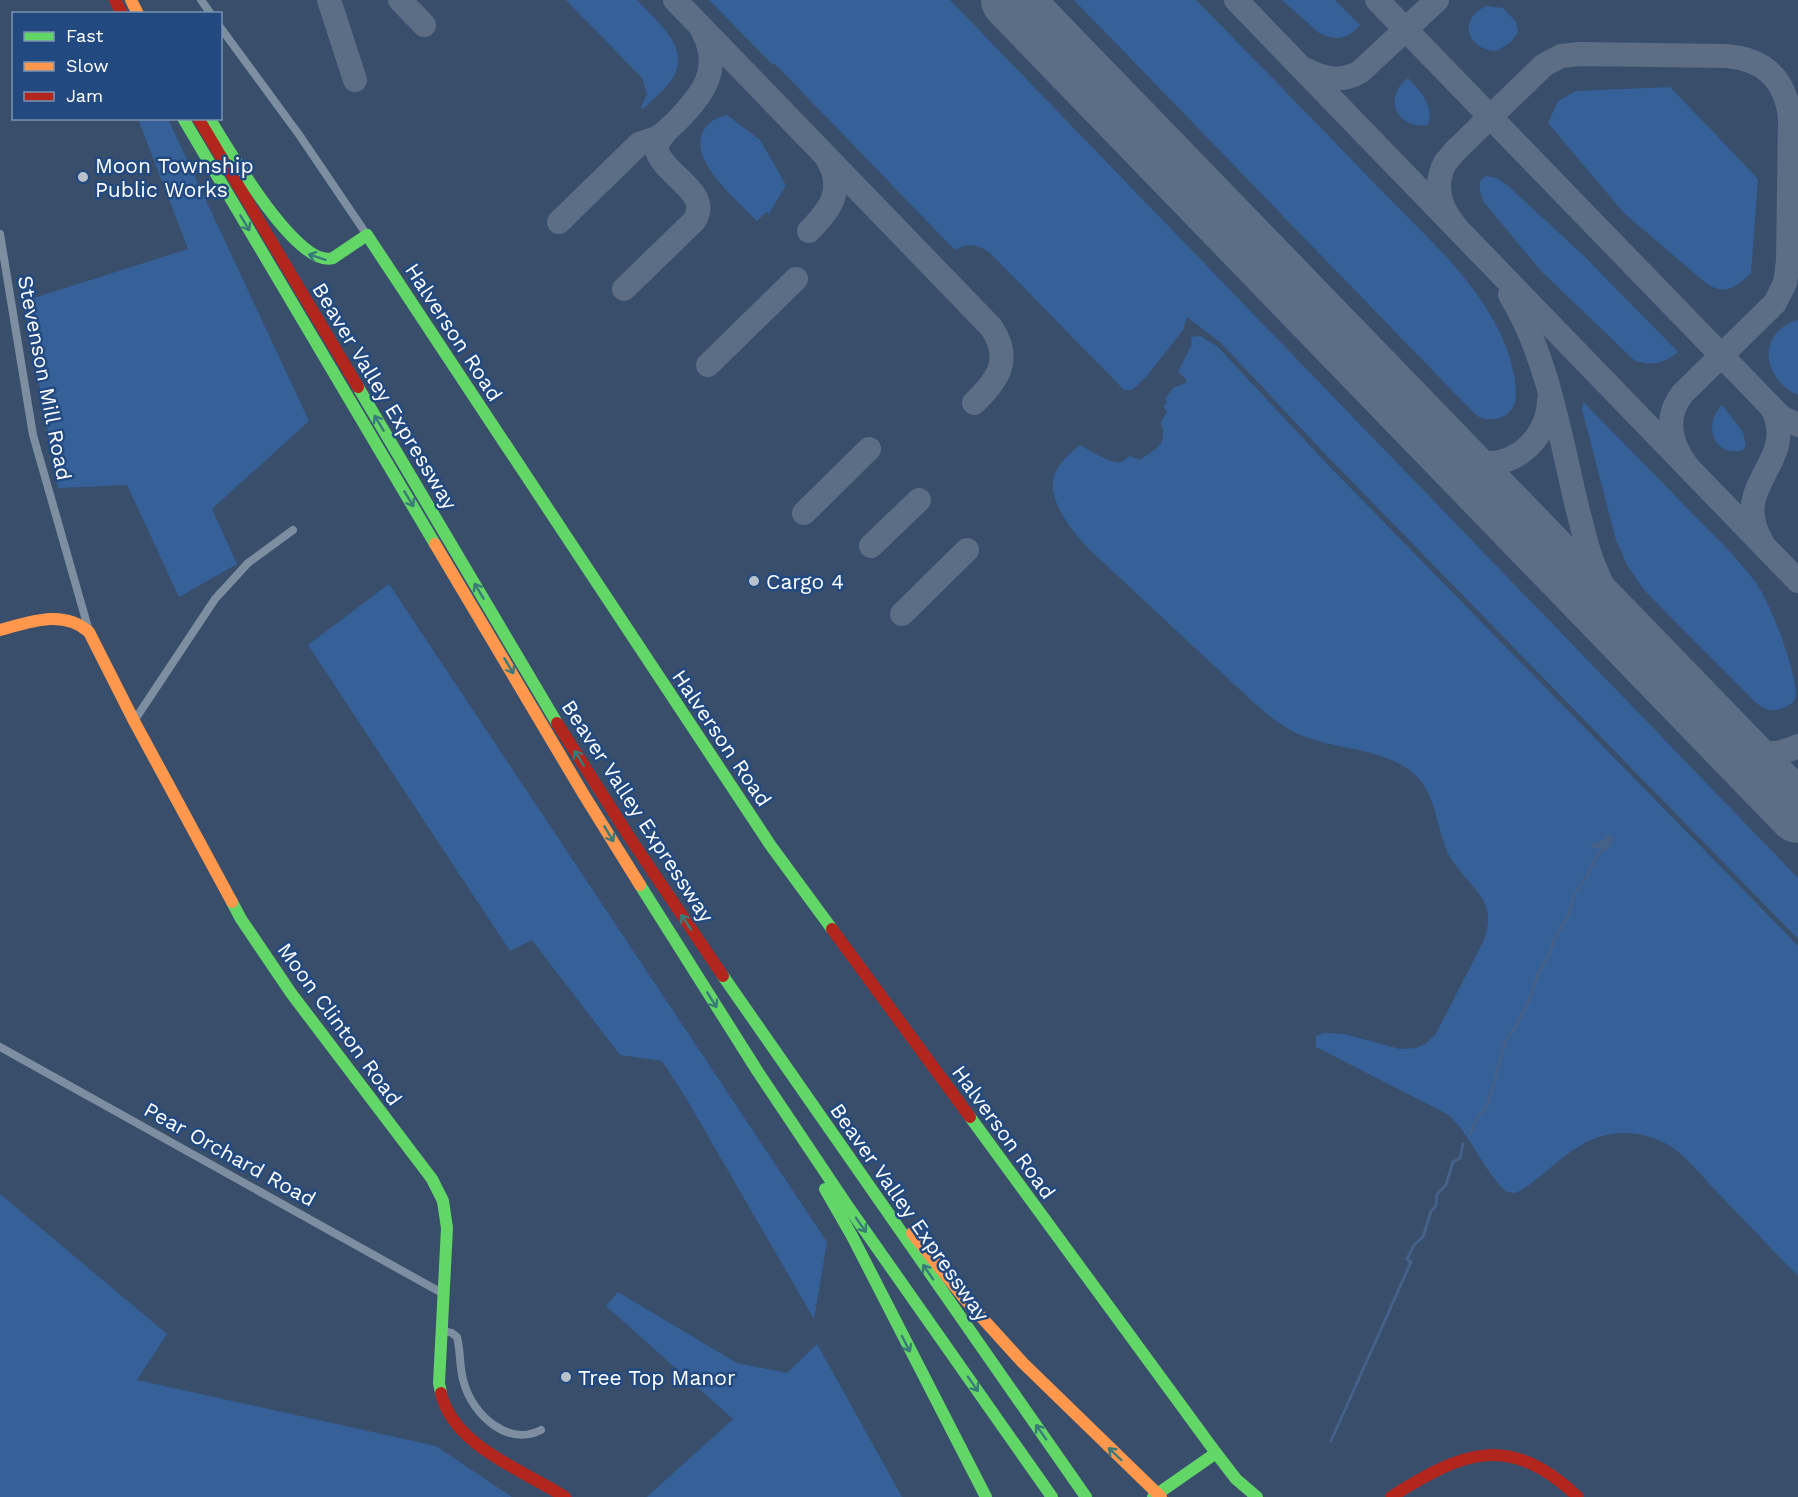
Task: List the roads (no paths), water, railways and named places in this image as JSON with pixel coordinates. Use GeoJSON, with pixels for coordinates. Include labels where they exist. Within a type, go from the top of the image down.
{"type":"FeatureCollection","features":[{"type":"Feature","properties":{"kind":"main road","name":"Beaver Valley Expressway"},"geometry":{"type":"LineString","coordinates":[[184,120],[584,795],[758,1072],[849,1208],[1053,1497]]}},
{"type":"Feature","properties":{"kind":"main road","name":"Beaver Valley Expressway"},"geometry":{"type":"LineString","coordinates":[[199,120],[568,741],[631,841],[760,1032],[1086,1497]]}},
{"type":"Feature","properties":{"kind":"main road"},"geometry":{"type":"LineString","coordinates":[[210,120],[258,193],[289,235],[304,251],[313,257],[329,260],[367,235]]}},
{"type":"Feature","properties":{"kind":"main road","name":"Halverson Road"},"geometry":{"type":"LineString","coordinates":[[367,235],[781,860],[1216,1453],[1236,1479],[1257,1497]]}},
{"type":"Feature","properties":{"kind":"main road"},"geometry":{"type":"LineString","coordinates":[[0,630],[64,618],[80,623],[89,632]]}},
{"type":"Feature","properties":{"kind":"main road","name":"Moon Clinton Road"},"geometry":{"type":"LineString","coordinates":[[89,632],[134,721],[255,941],[350,1073],[436,1186],[443,1201],[446,1219],[440,1387],[450,1418],[460,1430],[478,1443],[565,1497]]}},
{"type":"Feature","properties":{"kind":"main road"},"geometry":{"type":"LineString","coordinates":[[760,1032],[964,1298],[1023,1363],[1157,1496],[1216,1453]]}},
{"type":"Feature","properties":{"kind":"main road"},"geometry":{"type":"LineString","coordinates":[[758,1072],[852,1236],[986,1497]]}},
{"type":"Feature","properties":{"kind":"main road"},"geometry":{"type":"LineString","coordinates":[[1391,1497],[1446,1465],[1465,1458],[1495,1454],[1532,1461],[1552,1474],[1578,1497]]}},
{"type":"Feature","properties":{"kind":"street","name":"Halverson Road"},"geometry":{"type":"LineString","coordinates":[[222,30],[295,128],[367,235]]}},
{"type":"Feature","properties":{"kind":"street","name":"Stevenson Mill Road"},"geometry":{"type":"LineString","coordinates":[[0,234],[33,435],[89,632]]}},
{"type":"Feature","properties":{"kind":"street"},"geometry":{"type":"LineString","coordinates":[[134,721],[215,598],[248,563],[293,530]]}},
{"type":"Feature","properties":{"kind":"street","name":"Pear Orchard Road"},"geometry":{"type":"LineString","coordinates":[[0,1047],[442,1293]]}},
{"type":"Feature","properties":{"kind":"street"},"geometry":{"type":"LineString","coordinates":[[441,1330],[457,1337],[464,1383],[470,1399],[484,1416],[497,1427],[511,1433],[527,1435],[541,1430]]}},
{"type":"Feature","properties":{"kind":"waterway"},"geometry":{"type":"LineString","coordinates":[[1470,1135],[1476,1120],[1488,1104],[1506,1040],[1528,1003],[1539,972],[1569,914],[1574,895],[1586,878],[1597,855],[1606,848]]}},
{"type":"Feature","properties":{"kind":"waterway"},"geometry":{"type":"LineString","coordinates":[[1331,1441],[1411,1262],[1407,1259],[1414,1245],[1423,1237],[1431,1211],[1436,1206],[1437,1194],[1446,1185],[1453,1162],[1460,1158],[1463,1144]]}},
{"type":"Feature","properties":{"kind":"place","name":"Moon Township Public Works"},"geometry":{"type":"Point","coordinates":[83,177]}},
{"type":"Feature","properties":{"kind":"place","name":"Cargo 4"},"geometry":{"type":"Point","coordinates":[754,581]}},
{"type":"Feature","properties":{"kind":"place","name":"Tree Top Manor"},"geometry":{"type":"Point","coordinates":[566,1377]}}]}
